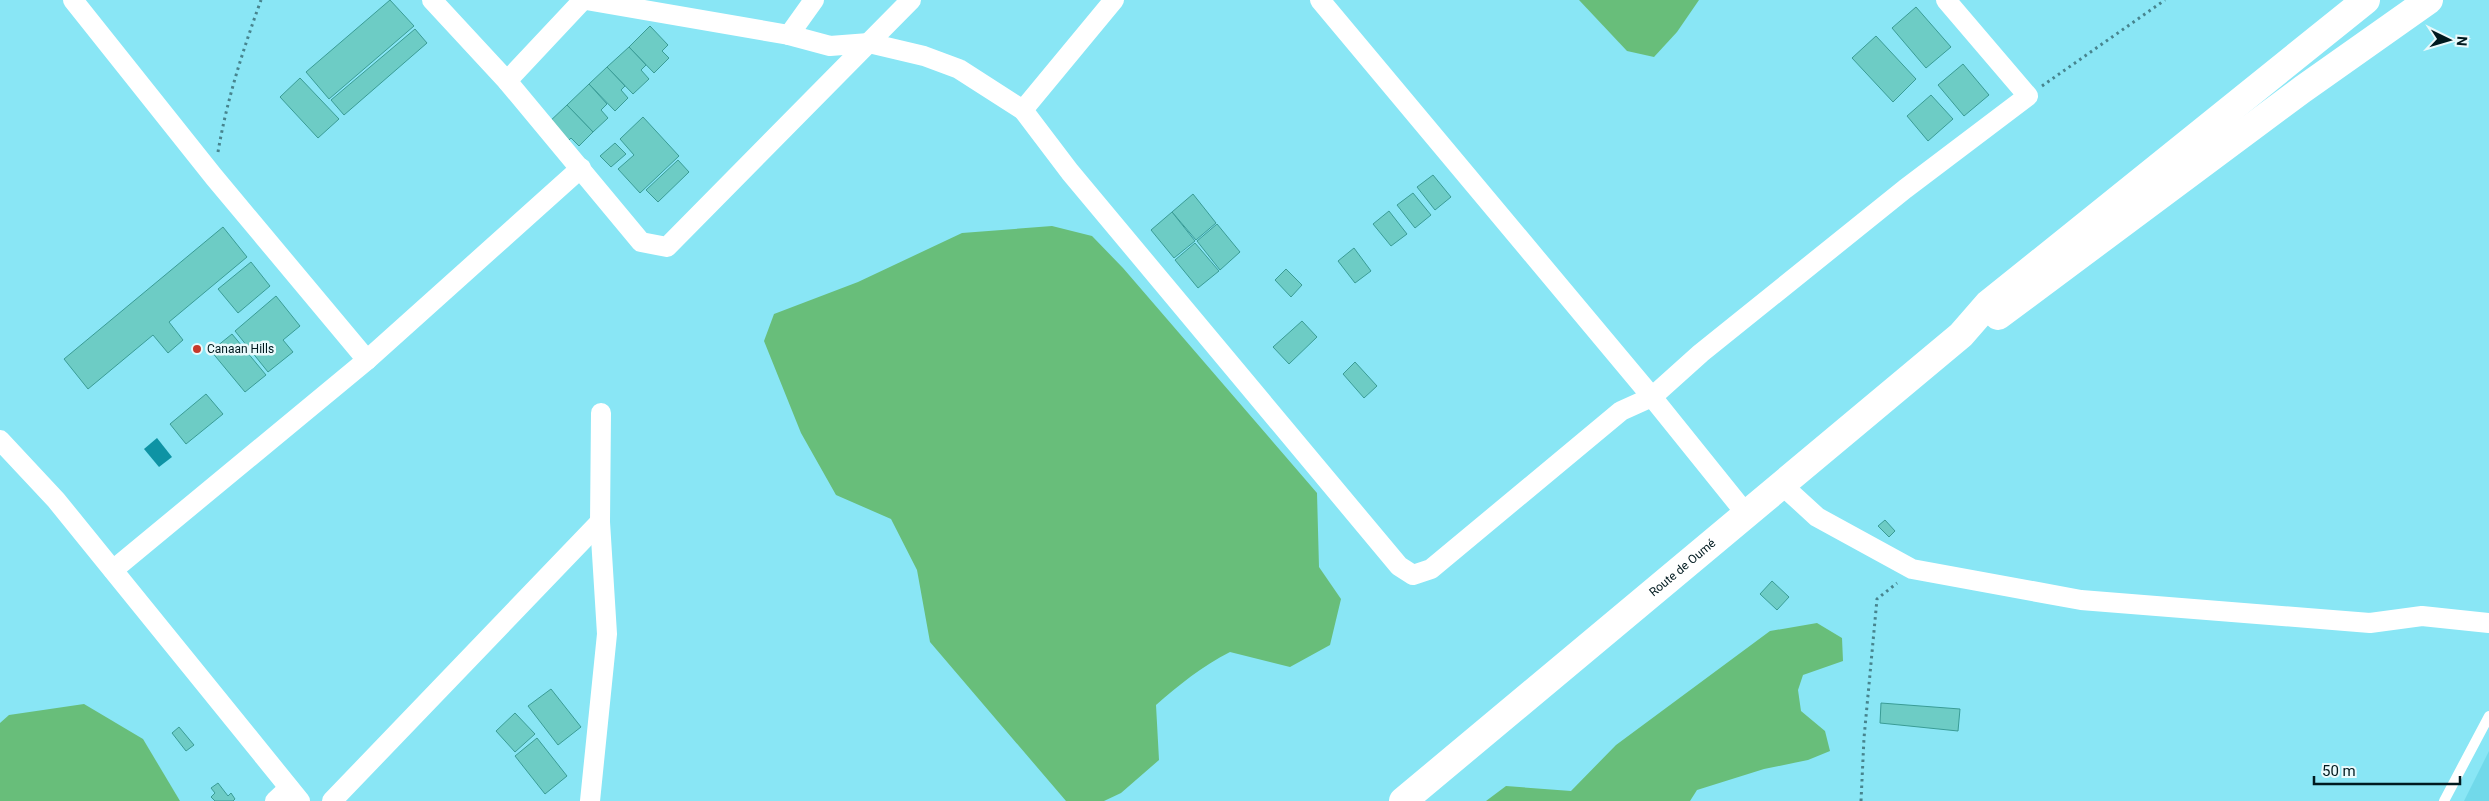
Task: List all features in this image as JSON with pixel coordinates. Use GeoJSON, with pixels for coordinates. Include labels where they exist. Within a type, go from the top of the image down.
{"type":"FeatureCollection","features":[{"type":"Feature","properties":{"kind":"main road"},"geometry":{"type":"LineString","coordinates":[[1961,335],[1995,298],[2366,0]]}},
{"type":"Feature","properties":{"kind":"main road"},"geometry":{"type":"LineString","coordinates":[[1961,335],[1997,316],[2028,296],[2295,95],[2429,0]]}},
{"type":"Feature","properties":{"kind":"main road","name":"Route de Oumé"},"geometry":{"type":"LineString","coordinates":[[1404,801],[1961,335]]}},
{"type":"Feature","properties":{"kind":"street"},"geometry":{"type":"LineString","coordinates":[[73,0],[214,177],[367,360]]}},
{"type":"Feature","properties":{"kind":"street"},"geometry":{"type":"LineString","coordinates":[[432,0],[507,81],[642,242],[667,247],[911,0]]}},
{"type":"Feature","properties":{"kind":"street"},"geometry":{"type":"LineString","coordinates":[[507,81],[584,0],[789,35],[830,46],[869,43],[924,56],[959,69],[1024,110],[1070,172],[1392,558],[1399,566],[1413,576],[1431,569],[1621,411],[1652,397],[1702,353],[1905,189],[2028,96],[1946,0]]}},
{"type":"Feature","properties":{"kind":"street"},"geometry":{"type":"LineString","coordinates":[[789,35],[814,0]]}},
{"type":"Feature","properties":{"kind":"street"},"geometry":{"type":"LineString","coordinates":[[1024,110],[1114,0]]}},
{"type":"Feature","properties":{"kind":"street"},"geometry":{"type":"LineString","coordinates":[[1320,0],[1652,397],[1747,515]]}},
{"type":"Feature","properties":{"kind":"street"},"geometry":{"type":"LineString","coordinates":[[113,570],[367,360],[580,168]]}},
{"type":"Feature","properties":{"kind":"street"},"geometry":{"type":"LineString","coordinates":[[590,801],[606,634],[600,522],[601,413]]}},
{"type":"Feature","properties":{"kind":"street"},"geometry":{"type":"LineString","coordinates":[[0,440],[56,500],[113,570],[288,797]]}},
{"type":"Feature","properties":{"kind":"street"},"geometry":{"type":"LineString","coordinates":[[1782,485],[1817,517],[1912,569],[2081,600],[2370,623],[2422,616],[2489,623]]}},
{"type":"Feature","properties":{"kind":"street"},"geometry":{"type":"LineString","coordinates":[[332,801],[600,522]]}},
{"type":"Feature","properties":{"kind":"lane"},"geometry":{"type":"LineString","coordinates":[[2444,801],[2489,716]]}},
{"type":"Feature","properties":{"kind":"path"},"geometry":{"type":"LineString","coordinates":[[214,177],[224,119],[238,64],[261,0]]}},
{"type":"Feature","properties":{"kind":"path"},"geometry":{"type":"LineString","coordinates":[[2028,96],[2165,0]]}},
{"type":"Feature","properties":{"kind":"path"},"geometry":{"type":"LineString","coordinates":[[1861,801],[1864,738],[1877,599],[1912,569]]}},
{"type":"Feature","properties":{"kind":"shaded area"},"geometry":{"type":"Polygon","coordinates":[[[157,438],[172,457],[159,467],[144,449],[157,438]]]}},
{"type":"Feature","properties":{"kind":"shaded area"},"geometry":{"type":"Polygon","coordinates":[[[2489,751],[2489,801],[2464,801],[2489,751]]]}},
{"type":"Feature","properties":{"kind":"green space"},"geometry":{"type":"Polygon","coordinates":[[[1579,0],[1699,0],[1677,32],[1654,57],[1627,51],[1579,0]]]}},
{"type":"Feature","properties":{"kind":"green space"},"geometry":{"type":"Polygon","coordinates":[[[1052,226],[1092,236],[1123,268],[1317,493],[1319,567],[1341,599],[1330,645],[1290,667],[1230,652],[1200,670],[1156,705],[1159,760],[1121,793],[1104,801],[1066,801],[930,642],[917,570],[891,519],[836,495],[801,433],[764,341],[774,314],[858,282],[962,233],[1052,226]]]}},
{"type":"Feature","properties":{"kind":"green space"},"geometry":{"type":"Polygon","coordinates":[[[1817,623],[1842,638],[1843,661],[1803,675],[1798,690],[1801,711],[1825,731],[1830,751],[1808,760],[1764,769],[1697,790],[1690,801],[1486,801],[1506,786],[1571,791],[1616,745],[1770,631],[1817,623]]]}},
{"type":"Feature","properties":{"kind":"green space"},"geometry":{"type":"Polygon","coordinates":[[[84,704],[143,739],[180,801],[0,801],[0,723],[9,715],[84,704]]]}},
{"type":"Feature","properties":{"kind":"building"},"geometry":{"type":"Polygon","coordinates":[[[390,0],[414,26],[329,99],[306,72],[390,0]]]}},
{"type":"Feature","properties":{"kind":"building"},"geometry":{"type":"Polygon","coordinates":[[[1916,7],[1951,47],[1926,68],[1892,28],[1916,7]]]}},
{"type":"Feature","properties":{"kind":"building"},"geometry":{"type":"Polygon","coordinates":[[[650,26],[668,45],[662,51],[669,58],[654,73],[629,47],[650,26]]]}},
{"type":"Feature","properties":{"kind":"building"},"geometry":{"type":"Polygon","coordinates":[[[415,29],[427,43],[344,115],[331,100],[415,29]]]}},
{"type":"Feature","properties":{"kind":"building"},"geometry":{"type":"Polygon","coordinates":[[[1876,36],[1916,79],[1893,102],[1852,58],[1876,36]]]}},
{"type":"Feature","properties":{"kind":"building"},"geometry":{"type":"Polygon","coordinates":[[[629,47],[646,65],[641,70],[649,79],[633,94],[607,67],[629,47]]]}},
{"type":"Feature","properties":{"kind":"building"},"geometry":{"type":"Polygon","coordinates":[[[1963,64],[1989,95],[1964,116],[1938,85],[1963,64]]]}},
{"type":"Feature","properties":{"kind":"building"},"geometry":{"type":"Polygon","coordinates":[[[607,67],[625,86],[621,90],[628,98],[615,111],[589,84],[607,67]]]}},
{"type":"Feature","properties":{"kind":"building"},"geometry":{"type":"Polygon","coordinates":[[[300,78],[339,119],[318,138],[280,97],[300,78]]]}},
{"type":"Feature","properties":{"kind":"building"},"geometry":{"type":"Polygon","coordinates":[[[589,84],[607,104],[601,110],[608,118],[593,132],[567,105],[589,84]]]}},
{"type":"Feature","properties":{"kind":"building"},"geometry":{"type":"Polygon","coordinates":[[[1931,95],[1953,119],[1928,141],[1907,116],[1931,95]]]}},
{"type":"Feature","properties":{"kind":"building"},"geometry":{"type":"Polygon","coordinates":[[[567,105],[593,132],[579,146],[571,138],[565,144],[547,124],[567,105]]]}},
{"type":"Feature","properties":{"kind":"building"},"geometry":{"type":"Polygon","coordinates":[[[643,117],[679,156],[640,193],[618,169],[634,155],[620,139],[643,117]]]}},
{"type":"Feature","properties":{"kind":"building"},"geometry":{"type":"Polygon","coordinates":[[[615,143],[626,154],[611,167],[600,156],[615,143]]]}},
{"type":"Feature","properties":{"kind":"building"},"geometry":{"type":"Polygon","coordinates":[[[678,160],[689,172],[658,202],[646,190],[678,160]]]}},
{"type":"Feature","properties":{"kind":"building"},"geometry":{"type":"Polygon","coordinates":[[[1433,175],[1451,197],[1435,210],[1417,187],[1433,175]]]}},
{"type":"Feature","properties":{"kind":"building"},"geometry":{"type":"Polygon","coordinates":[[[1413,193],[1431,215],[1415,228],[1397,205],[1413,193]]]}},
{"type":"Feature","properties":{"kind":"building"},"geometry":{"type":"Polygon","coordinates":[[[1193,194],[1216,223],[1196,240],[1172,212],[1193,194]]]}},
{"type":"Feature","properties":{"kind":"building"},"geometry":{"type":"Polygon","coordinates":[[[1389,211],[1407,234],[1391,246],[1373,224],[1389,211]]]}},
{"type":"Feature","properties":{"kind":"building"},"geometry":{"type":"Polygon","coordinates":[[[1172,212],[1195,241],[1174,258],[1151,230],[1172,212]]]}},
{"type":"Feature","properties":{"kind":"building"},"geometry":{"type":"Polygon","coordinates":[[[1217,224],[1240,252],[1220,270],[1197,241],[1217,224]]]}},
{"type":"Feature","properties":{"kind":"building"},"geometry":{"type":"Polygon","coordinates":[[[223,227],[247,257],[169,322],[183,340],[168,353],[153,335],[88,389],[64,359],[223,227]]]}},
{"type":"Feature","properties":{"kind":"building"},"geometry":{"type":"Polygon","coordinates":[[[1195,243],[1219,271],[1198,288],[1175,260],[1195,243]]]}},
{"type":"Feature","properties":{"kind":"building"},"geometry":{"type":"Polygon","coordinates":[[[1354,248],[1371,271],[1355,283],[1338,261],[1354,248]]]}},
{"type":"Feature","properties":{"kind":"building"},"geometry":{"type":"Polygon","coordinates":[[[251,262],[270,286],[238,313],[218,289],[251,262]]]}},
{"type":"Feature","properties":{"kind":"building"},"geometry":{"type":"Polygon","coordinates":[[[1286,269],[1302,285],[1291,297],[1275,280],[1286,269]]]}},
{"type":"Feature","properties":{"kind":"building"},"geometry":{"type":"Polygon","coordinates":[[[276,296],[300,326],[283,340],[293,352],[268,372],[235,331],[276,296]]]}},
{"type":"Feature","properties":{"kind":"building"},"geometry":{"type":"Polygon","coordinates":[[[1302,321],[1317,337],[1289,364],[1273,347],[1302,321]]]}},
{"type":"Feature","properties":{"kind":"building"},"geometry":{"type":"Polygon","coordinates":[[[232,334],[266,375],[245,392],[211,351],[232,334]]]}},
{"type":"Feature","properties":{"kind":"building"},"geometry":{"type":"Polygon","coordinates":[[[1355,362],[1377,386],[1364,398],[1343,374],[1355,362]]]}},
{"type":"Feature","properties":{"kind":"building"},"geometry":{"type":"Polygon","coordinates":[[[206,394],[223,414],[186,444],[170,424],[206,394]]]}},
{"type":"Feature","properties":{"kind":"building"},"geometry":{"type":"Polygon","coordinates":[[[1885,520],[1895,531],[1889,537],[1878,526],[1885,520]]]}},
{"type":"Feature","properties":{"kind":"building"},"geometry":{"type":"Polygon","coordinates":[[[1772,581],[1789,597],[1777,610],[1760,594],[1772,581]]]}},
{"type":"Feature","properties":{"kind":"building"},"geometry":{"type":"Polygon","coordinates":[[[551,689],[581,727],[558,745],[528,706],[551,689]]]}},
{"type":"Feature","properties":{"kind":"building"},"geometry":{"type":"Polygon","coordinates":[[[1881,703],[1960,709],[1958,731],[1880,723],[1881,703]]]}},
{"type":"Feature","properties":{"kind":"building"},"geometry":{"type":"Polygon","coordinates":[[[515,713],[535,734],[515,752],[496,731],[515,713]]]}},
{"type":"Feature","properties":{"kind":"building"},"geometry":{"type":"Polygon","coordinates":[[[179,727],[194,745],[186,751],[172,733],[179,727]]]}},
{"type":"Feature","properties":{"kind":"building"},"geometry":{"type":"Polygon","coordinates":[[[537,738],[567,776],[545,794],[515,756],[537,738]]]}},
{"type":"Feature","properties":{"kind":"building"},"geometry":{"type":"Polygon","coordinates":[[[218,783],[228,796],[231,793],[235,799],[233,801],[215,801],[211,797],[215,793],[211,788],[218,783]]]}},
{"type":"Feature","properties":{"kind":"place","name":"Canaan Hills"},"geometry":{"type":"Point","coordinates":[197,349]}}]}
